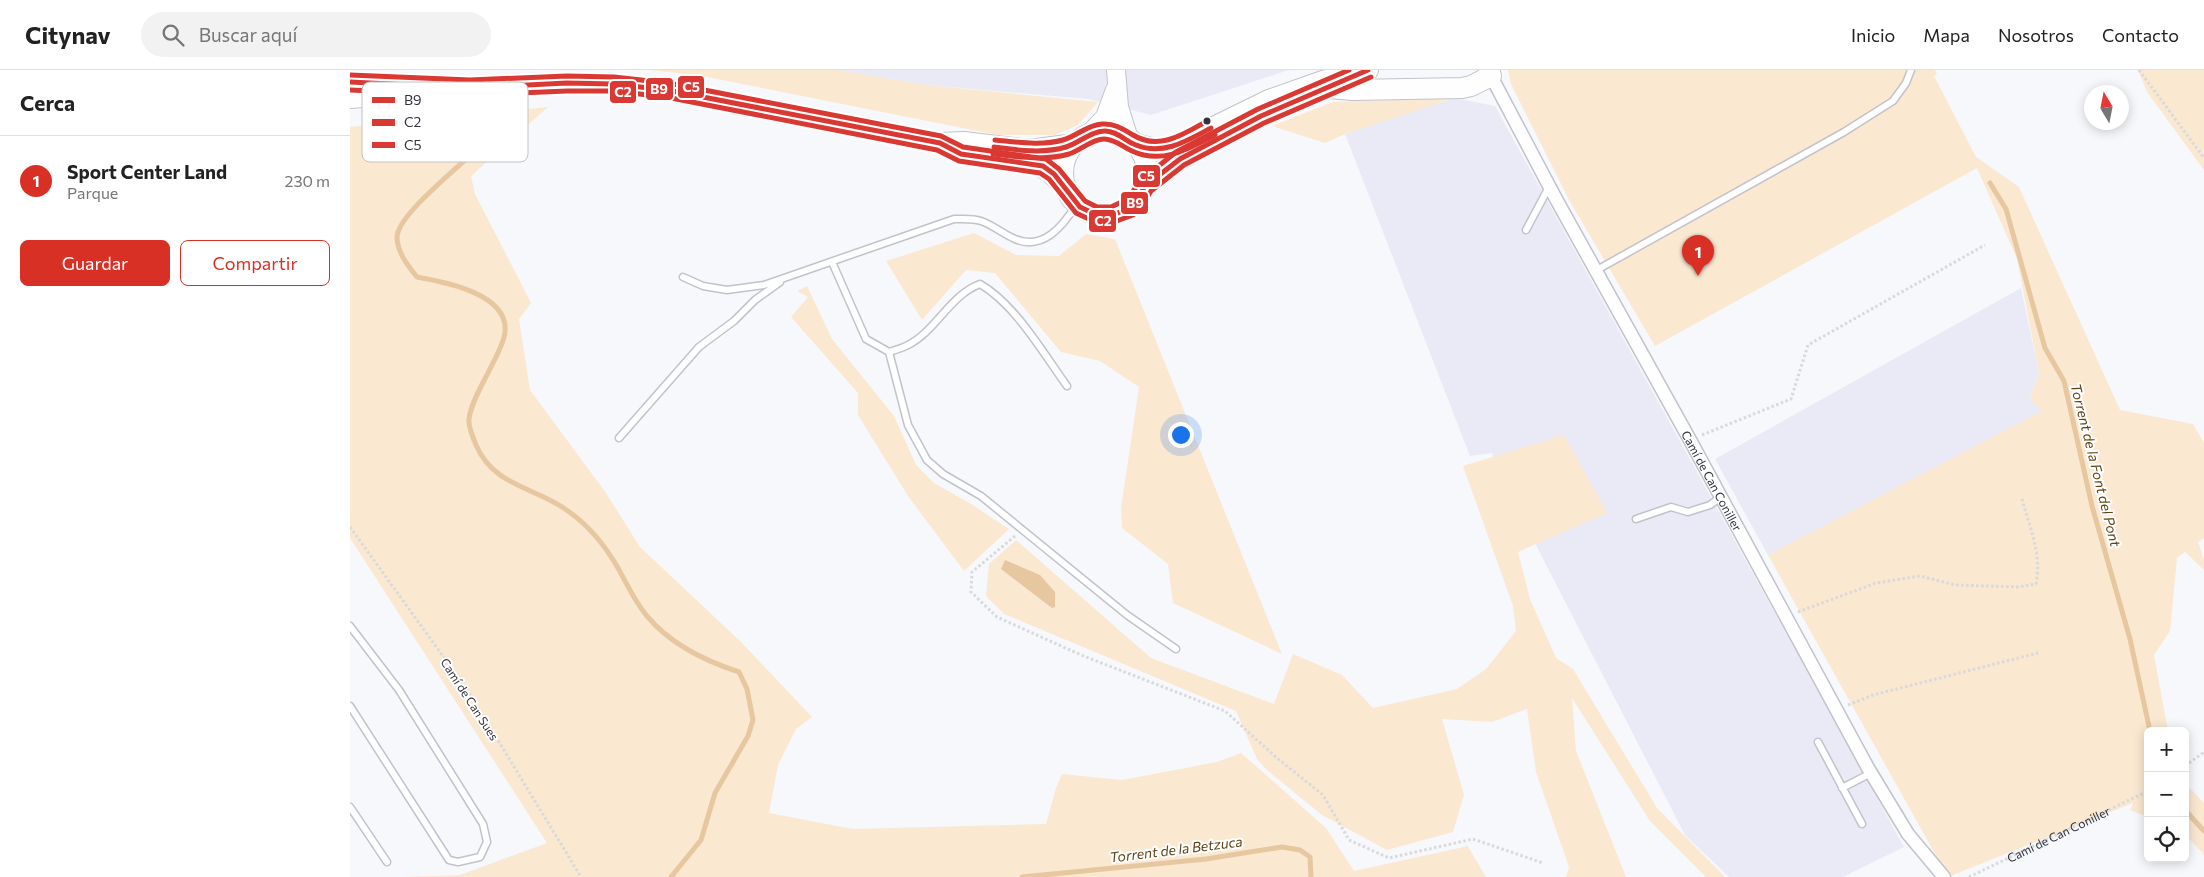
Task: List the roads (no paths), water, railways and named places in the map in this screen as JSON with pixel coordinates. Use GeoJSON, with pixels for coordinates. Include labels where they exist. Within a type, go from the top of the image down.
{"type":"FeatureCollection","features":[{"type":"Feature","properties":{"kind":"main road"},"geometry":{"type":"LineString","coordinates":[[940,143],[961,154],[1043,166],[1054,174],[1076,205],[1095,214],[1112,215],[1128,209],[1134,204],[1145,186],[1170,165],[1261,116],[1330,88],[1362,72]]}},
{"type":"Feature","properties":{"kind":"main road"},"geometry":{"type":"LineString","coordinates":[[528,85],[567,83],[613,84],[667,90],[940,143],[964,142],[1029,150],[1114,132],[1132,142],[1154,149],[1173,147],[1269,100],[1323,81],[1362,72]]}},
{"type":"Feature","properties":{"kind":"main road"},"geometry":{"type":"LineString","coordinates":[[1330,88],[1353,90],[1462,88],[1471,86],[1493,72]]}},
{"type":"Feature","properties":{"kind":"main road"},"geometry":{"type":"LineString","coordinates":[[1065,188],[1063,166],[1066,158],[1082,139]]}},
{"type":"Feature","properties":{"kind":"main road"},"geometry":{"type":"LineString","coordinates":[[1132,142],[1144,159],[1146,167],[1145,186]]}},
{"type":"Feature","properties":{"kind":"street","name":"Camí de Can Coniller"},"geometry":{"type":"LineString","coordinates":[[1493,72],[1549,187],[1690,440],[1836,710],[1908,834],[1944,877]]}},
{"type":"Feature","properties":{"kind":"street"},"geometry":{"type":"LineString","coordinates":[[1116,79],[1123,123],[1132,142]]}},
{"type":"Feature","properties":{"kind":"street"},"geometry":{"type":"LineString","coordinates":[[1082,139],[1105,117],[1116,79]]}},
{"type":"Feature","properties":{"kind":"lane"},"geometry":{"type":"LineString","coordinates":[[1595,270],[1844,132],[1893,100],[1906,83],[1911,70]]}},
{"type":"Feature","properties":{"kind":"lane"},"geometry":{"type":"LineString","coordinates":[[1526,230],[1549,187]]}},
{"type":"Feature","properties":{"kind":"lane"},"geometry":{"type":"LineString","coordinates":[[683,277],[703,286],[727,290],[764,285],[954,219],[980,220],[1016,240],[1027,243],[1040,241],[1052,235],[1076,205]]}},
{"type":"Feature","properties":{"kind":"lane"},"geometry":{"type":"LineString","coordinates":[[832,262],[866,339],[889,352],[908,425],[927,460],[943,474],[981,496],[1126,615],[1176,649]]}},
{"type":"Feature","properties":{"kind":"lane"},"geometry":{"type":"LineString","coordinates":[[619,438],[699,347],[734,321],[755,300],[786,278]]}},
{"type":"Feature","properties":{"kind":"lane"},"geometry":{"type":"LineString","coordinates":[[889,352],[909,345],[936,322],[967,289],[980,284],[992,291],[1008,306],[1066,386]]}},
{"type":"Feature","properties":{"kind":"lane"},"geometry":{"type":"LineString","coordinates":[[1636,519],[1671,508],[1688,512],[1710,504],[1721,497]]}},
{"type":"Feature","properties":{"kind":"lane"},"geometry":{"type":"LineString","coordinates":[[350,626],[399,690],[483,824],[488,842],[480,857],[458,862],[449,860],[350,706]]}},
{"type":"Feature","properties":{"kind":"lane"},"geometry":{"type":"LineString","coordinates":[[1818,742],[1862,824]]}},
{"type":"Feature","properties":{"kind":"lane"},"geometry":{"type":"LineString","coordinates":[[1842,788],[1871,772]]}},
{"type":"Feature","properties":{"kind":"lane"},"geometry":{"type":"LineString","coordinates":[[350,807],[387,862]]}},
{"type":"Feature","properties":{"kind":"waterway","name":"Torrent de la Betzuca"},"geometry":{"type":"LineString","coordinates":[[463,162],[428,194],[407,217],[400,228],[397,243],[404,258],[417,277],[443,282],[473,292],[497,308],[504,319],[505,332],[503,342],[474,400],[470,413],[469,425],[476,445],[493,470],[517,485],[556,503],[583,523],[608,552],[631,593],[656,626],[689,651],[739,672],[747,689],[753,720],[748,736],[715,793],[701,840],[671,877]]}},
{"type":"Feature","properties":{"kind":"waterway","name":"Torrent de la Font del Pont"},"geometry":{"type":"LineString","coordinates":[[1990,183],[2006,209],[2045,348],[2064,381],[2092,506],[2130,639],[2149,727]]}},
{"type":"Feature","properties":{"kind":"waterway","name":"Torrent de la Font del Pont"},"geometry":{"type":"LineString","coordinates":[[2189,814],[2204,831]]}},
{"type":"Feature","properties":{"kind":"waterway","name":"Torrent de la Betzuca"},"geometry":{"type":"LineString","coordinates":[[1022,877],[1206,859],[1282,847],[1300,850],[1310,857],[1311,877]]}},
{"type":"Feature","properties":{"kind":"place","name":"Sport Center Land"},"geometry":{"type":"Point","coordinates":[1698,276]}}]}
